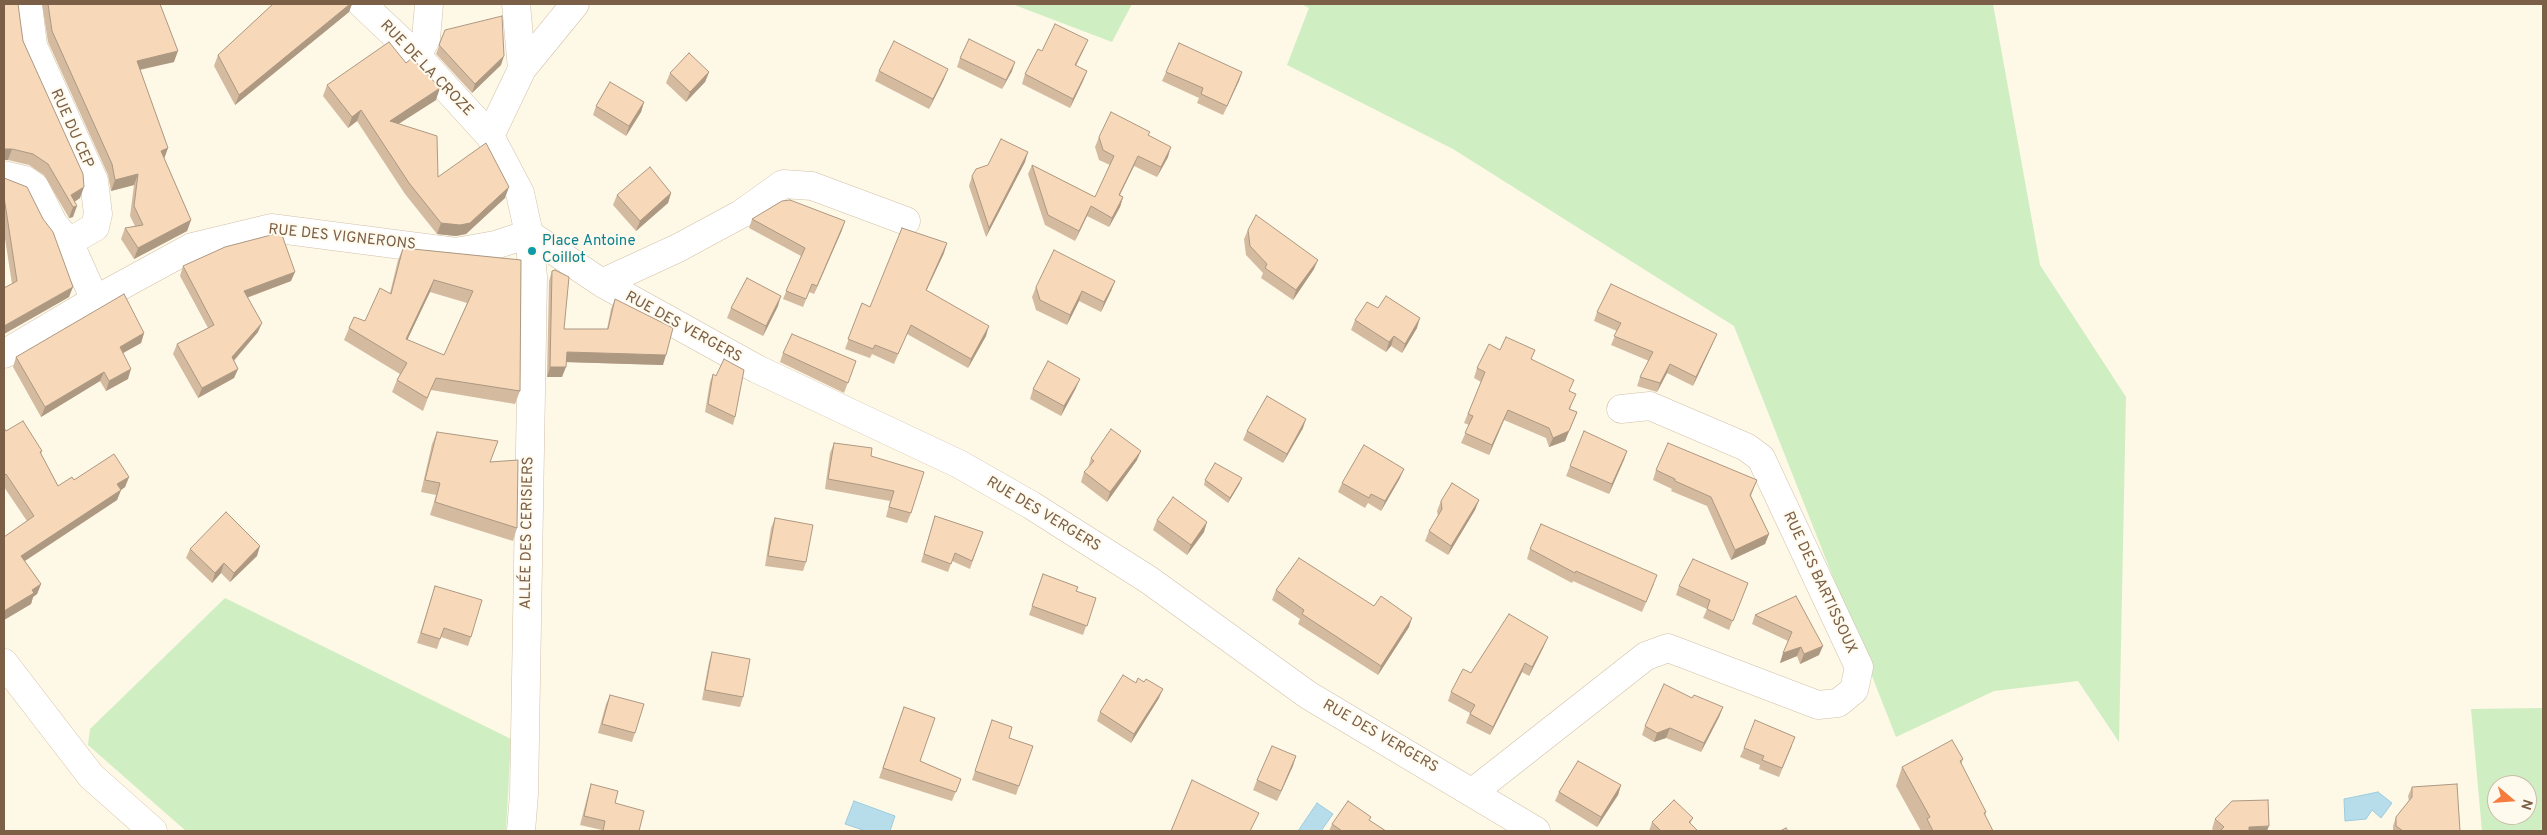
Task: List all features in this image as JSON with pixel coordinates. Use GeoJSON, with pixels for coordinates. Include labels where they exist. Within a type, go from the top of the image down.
{"type":"FeatureCollection","features":[{"type":"Feature","properties":{"kind":"street","name":"RUE DU CEP"},"geometry":{"type":"LineString","coordinates":[[28,4],[33,46],[94,181],[98,214],[95,227],[69,242]]}},
{"type":"Feature","properties":{"kind":"street","name":"RUE DE LA CROZE"},"geometry":{"type":"LineString","coordinates":[[362,4],[417,56],[490,136],[520,193],[528,234]]}},
{"type":"Feature","properties":{"kind":"street"},"geometry":{"type":"LineString","coordinates":[[417,56],[426,39],[429,4]]}},
{"type":"Feature","properties":{"kind":"street"},"geometry":{"type":"LineString","coordinates":[[516,4],[522,69]]}},
{"type":"Feature","properties":{"kind":"street"},"geometry":{"type":"LineString","coordinates":[[490,136],[522,69],[575,4]]}},
{"type":"Feature","properties":{"kind":"street"},"geometry":{"type":"LineString","coordinates":[[4,175],[25,180],[35,187],[52,223],[69,242],[95,300]]}},
{"type":"Feature","properties":{"kind":"street"},"geometry":{"type":"LineString","coordinates":[[602,283],[678,248],[741,214],[783,184],[812,186],[906,221]]}},
{"type":"Feature","properties":{"kind":"street","name":"RUE DES VIGNERONS"},"geometry":{"type":"LineString","coordinates":[[4,354],[95,300],[192,247],[270,228],[456,252],[494,245],[528,234]]}},
{"type":"Feature","properties":{"kind":"street","name":"RUE DES VERGERS"},"geometry":{"type":"LineString","coordinates":[[528,234],[602,283],[757,369],[959,464],[1031,505],[1149,580],[1308,695],[1536,831]]}},
{"type":"Feature","properties":{"kind":"street","name":"ALLÉE DES CERISIERS"},"geometry":{"type":"LineString","coordinates":[[521,831],[524,794],[533,277],[528,234]]}},
{"type":"Feature","properties":{"kind":"street","name":"RUE DES BARTISSOUX"},"geometry":{"type":"LineString","coordinates":[[1473,792],[1646,656],[1668,648],[1818,704],[1838,703],[1854,690],[1858,667],[1761,458],[1746,447],[1650,406],[1621,409]]}},
{"type":"Feature","properties":{"kind":"street"},"geometry":{"type":"LineString","coordinates":[[4,663],[91,776],[153,831]]}},
{"type":"Feature","properties":{"kind":"green space"},"geometry":{"type":"Polygon","coordinates":[[[1012,4],[1132,4],[1112,42],[1012,4]]]}},
{"type":"Feature","properties":{"kind":"green space"},"geometry":{"type":"Polygon","coordinates":[[[1301,4],[1993,4],[2040,265],[2126,397],[2119,742],[2078,681],[1994,691],[1896,737],[1734,326],[1453,149],[1287,65],[1309,8],[1301,4]]]}},
{"type":"Feature","properties":{"kind":"green space"},"geometry":{"type":"Polygon","coordinates":[[[225,598],[511,739],[506,831],[186,831],[88,745],[90,729],[225,598]]]}},
{"type":"Feature","properties":{"kind":"green space"},"geometry":{"type":"Polygon","coordinates":[[[2543,708],[2543,831],[2482,831],[2471,709],[2543,708]]]}},
{"type":"Feature","properties":{"kind":"water"},"geometry":{"type":"Polygon","coordinates":[[[2378,792],[2392,803],[2381,818],[2372,810],[2366,819],[2345,821],[2344,799],[2378,792]]]}},
{"type":"Feature","properties":{"kind":"water"},"geometry":{"type":"Polygon","coordinates":[[[854,801],[895,816],[890,831],[866,831],[845,824],[854,801]]]}},
{"type":"Feature","properties":{"kind":"water"},"geometry":{"type":"Polygon","coordinates":[[[1317,803],[1333,814],[1321,831],[1298,831],[1317,803]]]}},
{"type":"Feature","properties":{"kind":"building"},"geometry":{"type":"Polygon","coordinates":[[[4,4],[18,4],[23,41],[83,174],[84,187],[71,195],[77,206],[73,207],[48,164],[33,154],[4,149],[4,4]]]}},
{"type":"Feature","properties":{"kind":"building"},"geometry":{"type":"Polygon","coordinates":[[[48,4],[160,4],[178,51],[137,61],[168,148],[161,151],[191,220],[138,248],[125,228],[143,225],[134,206],[138,174],[115,180],[112,164],[52,31],[48,4]]]}},
{"type":"Feature","properties":{"kind":"building"},"geometry":{"type":"Polygon","coordinates":[[[273,4],[350,4],[239,95],[218,55],[273,4]]]}},
{"type":"Feature","properties":{"kind":"building"},"geometry":{"type":"Polygon","coordinates":[[[502,16],[504,56],[475,84],[439,45],[445,30],[502,16]]]}},
{"type":"Feature","properties":{"kind":"building"},"geometry":{"type":"Polygon","coordinates":[[[1055,24],[1088,40],[1075,65],[1087,71],[1073,99],[1025,74],[1038,49],[1042,51],[1055,24]]]}},
{"type":"Feature","properties":{"kind":"building"},"geometry":{"type":"Polygon","coordinates":[[[969,39],[1015,62],[1006,80],[960,58],[969,39]]]}},
{"type":"Feature","properties":{"kind":"building"},"geometry":{"type":"Polygon","coordinates":[[[894,41],[948,69],[933,99],[879,71],[894,41]]]}},
{"type":"Feature","properties":{"kind":"building"},"geometry":{"type":"Polygon","coordinates":[[[389,42],[406,63],[412,58],[440,88],[390,121],[437,136],[438,177],[486,143],[509,187],[470,223],[460,225],[441,223],[409,183],[361,110],[352,117],[327,85],[389,42]]]}},
{"type":"Feature","properties":{"kind":"building"},"geometry":{"type":"Polygon","coordinates":[[[1179,43],[1242,72],[1227,106],[1201,94],[1203,88],[1166,72],[1179,43]]]}},
{"type":"Feature","properties":{"kind":"building"},"geometry":{"type":"Polygon","coordinates":[[[689,53],[709,72],[690,92],[670,73],[689,53]]]}},
{"type":"Feature","properties":{"kind":"building"},"geometry":{"type":"Polygon","coordinates":[[[610,82],[644,102],[629,126],[596,106],[610,82]]]}},
{"type":"Feature","properties":{"kind":"building"},"geometry":{"type":"Polygon","coordinates":[[[1111,112],[1150,132],[1148,135],[1171,147],[1161,167],[1138,156],[1119,195],[1123,197],[1112,218],[1091,206],[1079,231],[1048,215],[1032,165],[1095,197],[1114,156],[1103,150],[1099,137],[1111,112]]]}},
{"type":"Feature","properties":{"kind":"building"},"geometry":{"type":"Polygon","coordinates":[[[1001,139],[1028,152],[989,228],[972,176],[976,169],[988,165],[1001,139]]]}},
{"type":"Feature","properties":{"kind":"building"},"geometry":{"type":"Polygon","coordinates":[[[650,167],[671,193],[640,221],[617,195],[650,167]]]}},
{"type":"Feature","properties":{"kind":"building"},"geometry":{"type":"Polygon","coordinates":[[[4,178],[27,187],[43,219],[53,232],[73,287],[4,326],[4,288],[17,281],[4,197],[4,178]]]}},
{"type":"Feature","properties":{"kind":"building"},"geometry":{"type":"Polygon","coordinates":[[[790,200],[845,221],[817,286],[812,284],[806,299],[786,291],[805,248],[752,219],[782,201],[790,200]]]}},
{"type":"Feature","properties":{"kind":"building"},"geometry":{"type":"Polygon","coordinates":[[[1256,215],[1318,260],[1296,290],[1265,268],[1267,264],[1250,246],[1248,230],[1256,215]]]}},
{"type":"Feature","properties":{"kind":"building"},"geometry":{"type":"Polygon","coordinates":[[[902,228],[947,243],[926,290],[989,326],[971,359],[911,325],[898,354],[875,345],[873,349],[848,339],[862,303],[870,307],[902,228]]]}},
{"type":"Feature","properties":{"kind":"building"},"geometry":{"type":"Polygon","coordinates":[[[275,234],[282,235],[295,272],[244,291],[262,323],[232,357],[238,369],[202,388],[177,344],[214,325],[183,266],[225,247],[275,234]]]}},
{"type":"Feature","properties":{"kind":"building"},"geometry":{"type":"Polygon","coordinates":[[[403,248],[521,260],[520,391],[436,378],[427,398],[397,380],[407,363],[349,328],[354,317],[365,321],[380,288],[391,294],[403,248]],[[434,280],[406,339],[444,355],[473,291],[434,280]]]}},
{"type":"Feature","properties":{"kind":"building"},"geometry":{"type":"Polygon","coordinates":[[[1054,250],[1115,281],[1104,302],[1082,291],[1070,315],[1040,300],[1036,287],[1054,250]]]}},
{"type":"Feature","properties":{"kind":"building"},"geometry":{"type":"Polygon","coordinates":[[[555,270],[569,277],[564,329],[608,329],[615,299],[673,328],[666,355],[567,352],[566,367],[550,367],[552,271],[555,270]]]}},
{"type":"Feature","properties":{"kind":"building"},"geometry":{"type":"Polygon","coordinates":[[[747,278],[781,296],[766,326],[731,308],[747,278]]]}},
{"type":"Feature","properties":{"kind":"building"},"geometry":{"type":"Polygon","coordinates":[[[1611,284],[1717,334],[1696,377],[1670,364],[1660,383],[1640,377],[1653,352],[1614,336],[1621,323],[1597,312],[1611,284]]]}},
{"type":"Feature","properties":{"kind":"building"},"geometry":{"type":"Polygon","coordinates":[[[124,294],[144,333],[120,347],[131,369],[109,381],[104,372],[45,407],[16,357],[124,294]]]}},
{"type":"Feature","properties":{"kind":"building"},"geometry":{"type":"Polygon","coordinates":[[[1386,296],[1420,318],[1405,344],[1394,336],[1389,342],[1355,320],[1367,302],[1378,308],[1386,296]]]}},
{"type":"Feature","properties":{"kind":"building"},"geometry":{"type":"Polygon","coordinates":[[[792,334],[856,361],[848,383],[783,353],[792,334]]]}},
{"type":"Feature","properties":{"kind":"building"},"geometry":{"type":"Polygon","coordinates":[[[1506,337],[1535,350],[1531,359],[1574,380],[1569,391],[1576,394],[1569,409],[1577,412],[1569,431],[1553,438],[1549,428],[1508,410],[1492,445],[1465,433],[1473,416],[1468,414],[1485,372],[1477,368],[1489,344],[1500,350],[1506,337]]]}},
{"type":"Feature","properties":{"kind":"building"},"geometry":{"type":"Polygon","coordinates":[[[724,359],[744,370],[735,417],[708,404],[713,374],[716,376],[724,359]]]}},
{"type":"Feature","properties":{"kind":"building"},"geometry":{"type":"Polygon","coordinates":[[[1048,361],[1080,379],[1064,406],[1033,389],[1048,361]]]}},
{"type":"Feature","properties":{"kind":"building"},"geometry":{"type":"Polygon","coordinates":[[[1267,396],[1306,419],[1287,454],[1247,431],[1267,396]]]}},
{"type":"Feature","properties":{"kind":"building"},"geometry":{"type":"Polygon","coordinates":[[[23,421],[42,451],[40,452],[58,486],[72,477],[74,480],[114,454],[129,477],[117,484],[121,490],[21,556],[41,584],[32,590],[34,593],[4,611],[4,537],[34,516],[6,474],[4,476],[4,428],[6,431],[23,421]]]}},
{"type":"Feature","properties":{"kind":"building"},"geometry":{"type":"Polygon","coordinates":[[[1111,429],[1141,451],[1110,492],[1084,472],[1094,461],[1091,458],[1111,429]]]}},
{"type":"Feature","properties":{"kind":"building"},"geometry":{"type":"Polygon","coordinates":[[[1584,431],[1627,451],[1612,484],[1570,466],[1584,431]]]}},
{"type":"Feature","properties":{"kind":"building"},"geometry":{"type":"Polygon","coordinates":[[[437,432],[498,441],[490,462],[518,460],[517,528],[435,502],[440,483],[425,480],[437,432]]]}},
{"type":"Feature","properties":{"kind":"building"},"geometry":{"type":"Polygon","coordinates":[[[834,443],[872,448],[871,456],[924,472],[911,513],[889,507],[894,491],[828,479],[834,443]]]}},
{"type":"Feature","properties":{"kind":"building"},"geometry":{"type":"Polygon","coordinates":[[[1668,443],[1757,480],[1750,495],[1769,534],[1735,550],[1711,497],[1675,481],[1675,479],[1656,470],[1668,443]]]}},
{"type":"Feature","properties":{"kind":"building"},"geometry":{"type":"Polygon","coordinates":[[[1364,445],[1404,469],[1385,501],[1371,494],[1369,498],[1342,483],[1364,445]]]}},
{"type":"Feature","properties":{"kind":"building"},"geometry":{"type":"Polygon","coordinates":[[[1215,463],[1242,478],[1230,498],[1205,480],[1215,463]]]}},
{"type":"Feature","properties":{"kind":"building"},"geometry":{"type":"Polygon","coordinates":[[[1452,483],[1479,500],[1451,546],[1429,531],[1442,509],[1441,501],[1452,483]]]}},
{"type":"Feature","properties":{"kind":"building"},"geometry":{"type":"Polygon","coordinates":[[[1173,497],[1207,522],[1191,545],[1157,520],[1173,497]]]}},
{"type":"Feature","properties":{"kind":"building"},"geometry":{"type":"Polygon","coordinates":[[[226,512],[260,546],[234,573],[224,563],[215,573],[190,549],[226,512]]]}},
{"type":"Feature","properties":{"kind":"building"},"geometry":{"type":"Polygon","coordinates":[[[935,516],[983,532],[972,561],[955,553],[951,564],[924,554],[935,516]]]}},
{"type":"Feature","properties":{"kind":"building"},"geometry":{"type":"Polygon","coordinates":[[[775,518],[813,525],[806,562],[768,556],[775,518]]]}},
{"type":"Feature","properties":{"kind":"building"},"geometry":{"type":"Polygon","coordinates":[[[1541,524],[1657,575],[1646,602],[1576,571],[1575,573],[1530,549],[1541,524]]]}},
{"type":"Feature","properties":{"kind":"building"},"geometry":{"type":"Polygon","coordinates":[[[1299,558],[1374,606],[1381,596],[1412,618],[1381,666],[1302,614],[1304,610],[1276,590],[1299,558]]]}},
{"type":"Feature","properties":{"kind":"building"},"geometry":{"type":"Polygon","coordinates":[[[1693,559],[1748,583],[1733,621],[1707,609],[1710,600],[1679,586],[1693,559]]]}},
{"type":"Feature","properties":{"kind":"building"},"geometry":{"type":"Polygon","coordinates":[[[1043,574],[1078,587],[1076,591],[1096,598],[1087,626],[1032,606],[1043,574]]]}},
{"type":"Feature","properties":{"kind":"building"},"geometry":{"type":"Polygon","coordinates":[[[435,586],[482,600],[471,637],[444,628],[440,639],[421,633],[435,586]]]}},
{"type":"Feature","properties":{"kind":"building"},"geometry":{"type":"Polygon","coordinates":[[[1796,596],[1823,646],[1804,654],[1801,647],[1783,653],[1792,632],[1755,615],[1796,596]]]}},
{"type":"Feature","properties":{"kind":"building"},"geometry":{"type":"Polygon","coordinates":[[[1509,614],[1548,637],[1532,667],[1525,663],[1493,727],[1470,714],[1475,705],[1451,692],[1463,669],[1471,673],[1509,614]]]}},
{"type":"Feature","properties":{"kind":"building"},"geometry":{"type":"Polygon","coordinates":[[[712,652],[750,659],[743,697],[705,690],[712,652]]]}},
{"type":"Feature","properties":{"kind":"building"},"geometry":{"type":"Polygon","coordinates":[[[1123,675],[1136,683],[1138,678],[1144,682],[1146,679],[1163,689],[1134,734],[1100,712],[1123,675]]]}},
{"type":"Feature","properties":{"kind":"building"},"geometry":{"type":"Polygon","coordinates":[[[1664,684],[1692,698],[1694,695],[1723,707],[1704,743],[1670,728],[1657,733],[1645,726],[1664,684]]]}},
{"type":"Feature","properties":{"kind":"building"},"geometry":{"type":"Polygon","coordinates":[[[610,695],[644,704],[635,733],[602,724],[610,695]]]}},
{"type":"Feature","properties":{"kind":"building"},"geometry":{"type":"Polygon","coordinates":[[[904,707],[935,718],[920,761],[961,779],[956,792],[883,768],[904,707]]]}},
{"type":"Feature","properties":{"kind":"building"},"geometry":{"type":"Polygon","coordinates":[[[992,720],[1012,727],[1009,738],[1033,746],[1019,786],[975,771],[992,720]]]}},
{"type":"Feature","properties":{"kind":"building"},"geometry":{"type":"Polygon","coordinates":[[[1755,720],[1795,737],[1782,768],[1762,760],[1764,756],[1744,748],[1755,720]]]}},
{"type":"Feature","properties":{"kind":"building"},"geometry":{"type":"Polygon","coordinates":[[[1952,740],[1963,759],[1960,761],[1986,812],[1984,813],[1993,831],[1933,831],[1927,819],[1930,817],[1902,767],[1952,740]]]}},
{"type":"Feature","properties":{"kind":"building"},"geometry":{"type":"Polygon","coordinates":[[[1272,746],[1296,756],[1281,791],[1257,780],[1272,746]]]}},
{"type":"Feature","properties":{"kind":"building"},"geometry":{"type":"Polygon","coordinates":[[[1578,761],[1621,785],[1601,817],[1559,792],[1578,761]]]}},
{"type":"Feature","properties":{"kind":"building"},"geometry":{"type":"Polygon","coordinates":[[[1192,780],[1259,813],[1250,831],[1171,831],[1192,780]]]}},
{"type":"Feature","properties":{"kind":"building"},"geometry":{"type":"Polygon","coordinates":[[[591,784],[618,791],[615,803],[644,811],[639,831],[603,831],[605,821],[584,816],[591,784]]]}},
{"type":"Feature","properties":{"kind":"building"},"geometry":{"type":"Polygon","coordinates":[[[2457,784],[2460,831],[2403,831],[2396,826],[2396,817],[2412,797],[2412,787],[2457,784]]]}},
{"type":"Feature","properties":{"kind":"building"},"geometry":{"type":"Polygon","coordinates":[[[1674,800],[1693,818],[1689,822],[1698,831],[1661,831],[1652,822],[1674,800]]]}},
{"type":"Feature","properties":{"kind":"building"},"geometry":{"type":"Polygon","coordinates":[[[2268,800],[2269,826],[2249,827],[2249,831],[2220,831],[2224,827],[2215,819],[2232,801],[2268,800]]]}},
{"type":"Feature","properties":{"kind":"building"},"geometry":{"type":"Polygon","coordinates":[[[1348,801],[1371,817],[1369,820],[1386,831],[1342,831],[1332,824],[1348,801]]]}},
{"type":"Feature","properties":{"kind":"place","name":"Place Antoine Coillot"},"geometry":{"type":"Point","coordinates":[532,251]}}]}
